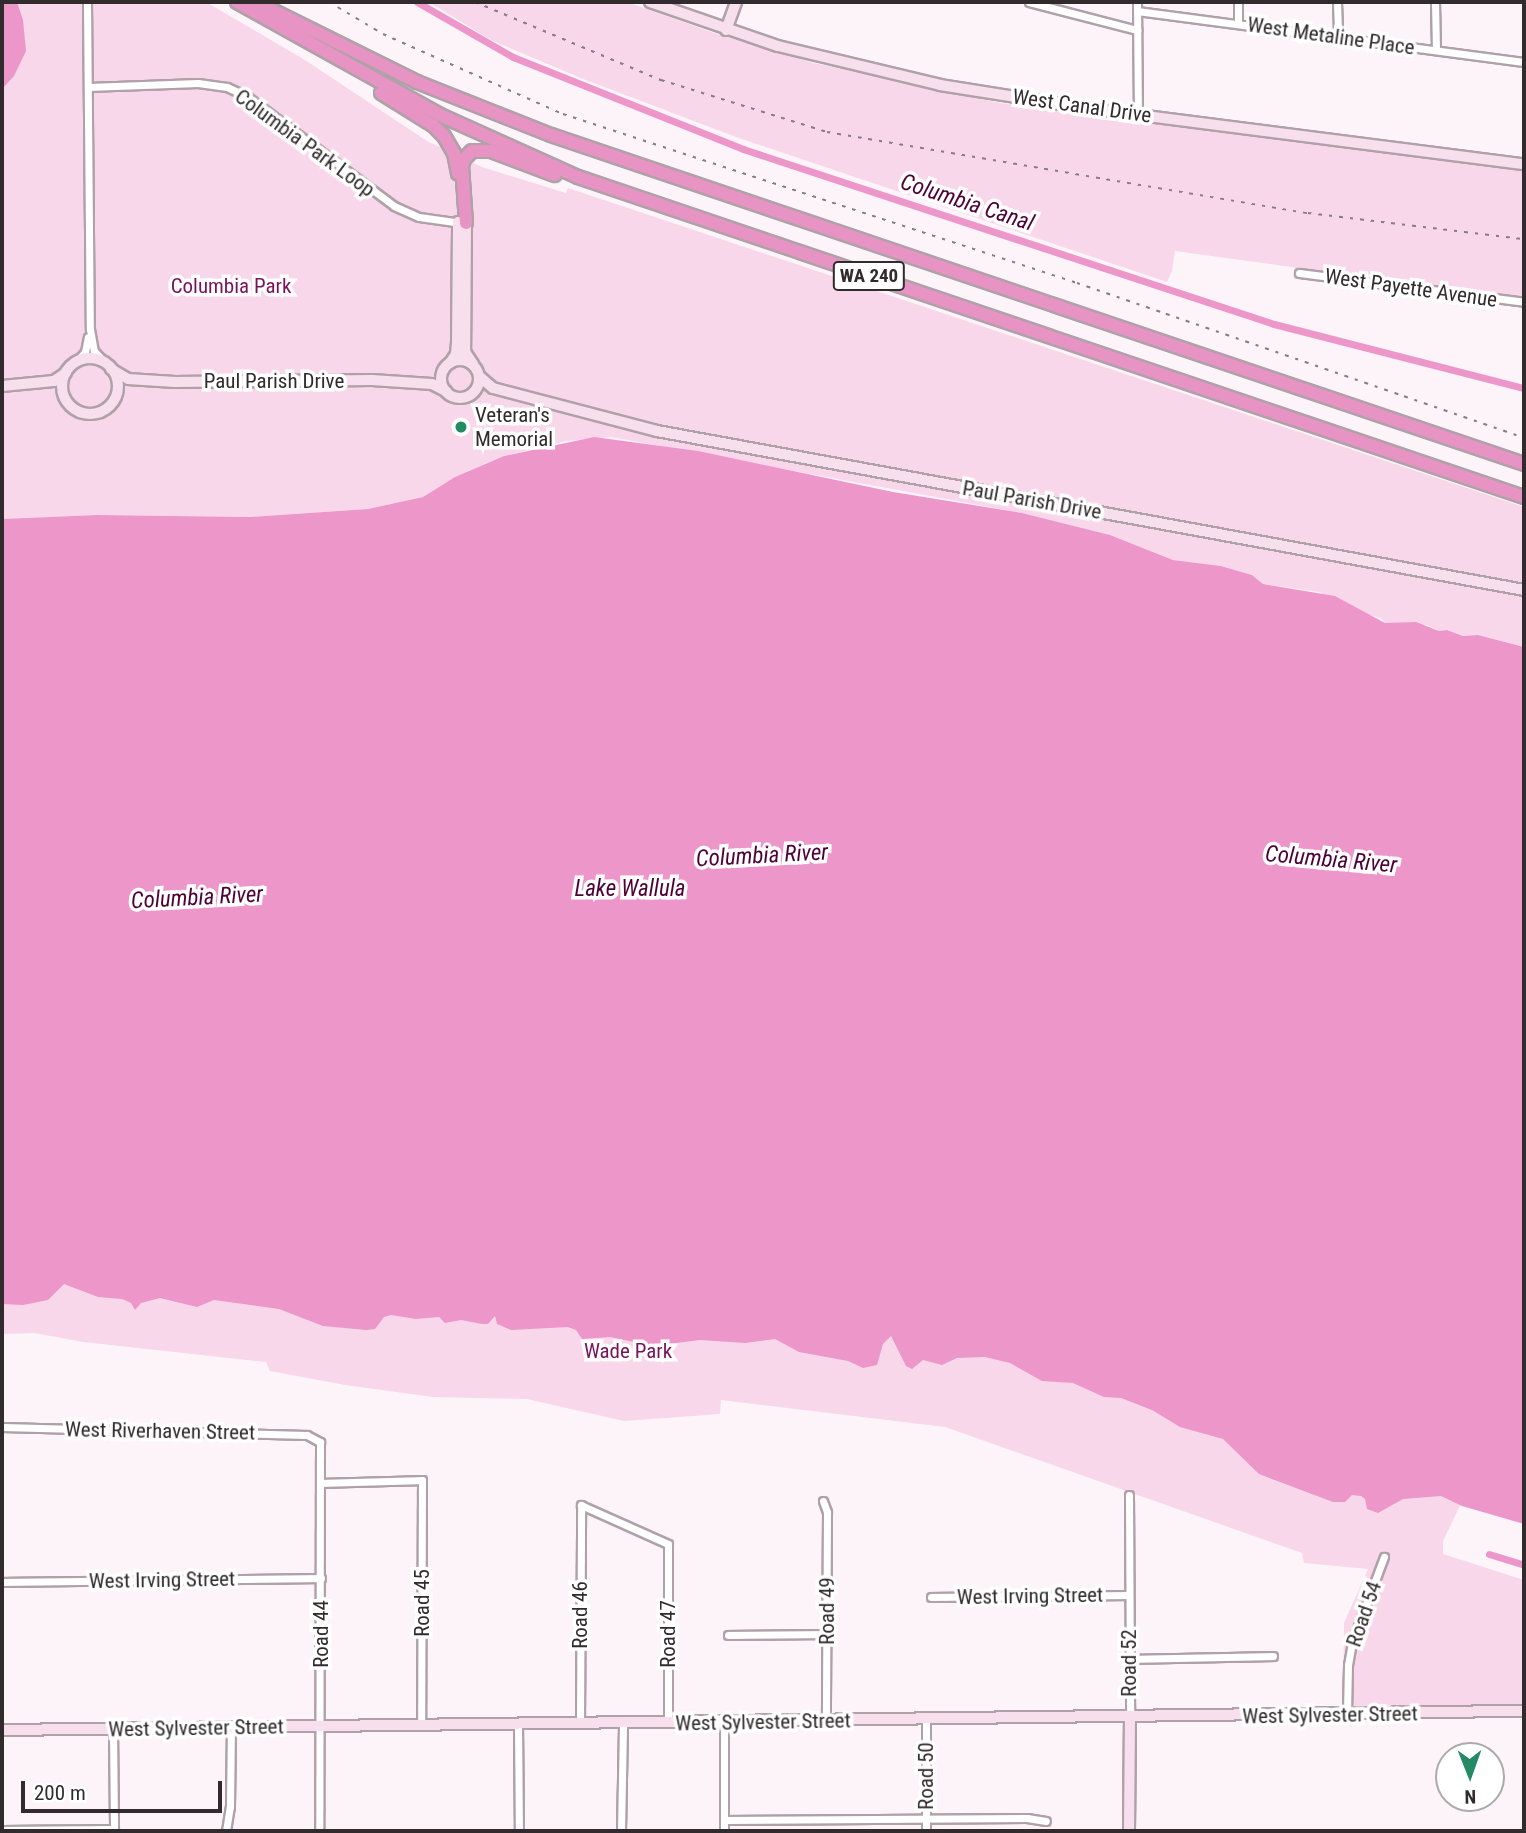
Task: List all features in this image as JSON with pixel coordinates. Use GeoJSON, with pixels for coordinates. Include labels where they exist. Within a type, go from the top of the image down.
{"type":"FeatureCollection","features":[{"type":"Feature","properties":{"kind":"highway","name":"WA 240"},"geometry":{"type":"LineString","coordinates":[[237,2],[431,110],[578,177],[1524,497]]}},
{"type":"Feature","properties":{"kind":"highway","name":"WA 240"},"geometry":{"type":"LineString","coordinates":[[256,2],[407,77],[551,135],[1524,464]]}},
{"type":"Feature","properties":{"kind":"highway"},"geometry":{"type":"LineString","coordinates":[[299,38],[418,115],[444,136],[457,166],[462,223]]}},
{"type":"Feature","properties":{"kind":"highway"},"geometry":{"type":"LineString","coordinates":[[462,223],[463,162],[472,151],[484,149],[665,214],[760,239]]}},
{"type":"Feature","properties":{"kind":"street"},"geometry":{"type":"LineString","coordinates":[[6,386],[50,390],[77,411],[92,414],[105,409],[114,399],[117,386],[108,366],[95,354],[90,329],[87,2]]}},
{"type":"Feature","properties":{"kind":"street","name":"West Canal Drive"},"geometry":{"type":"LineString","coordinates":[[650,2],[726,30],[893,76],[993,94],[1524,164]]}},
{"type":"Feature","properties":{"kind":"street"},"geometry":{"type":"LineString","coordinates":[[726,30],[736,2]]}},
{"type":"Feature","properties":{"kind":"street"},"geometry":{"type":"LineString","coordinates":[[1029,2],[1137,30]]}},
{"type":"Feature","properties":{"kind":"street"},"geometry":{"type":"LineString","coordinates":[[1137,2],[1138,114]]}},
{"type":"Feature","properties":{"kind":"street"},"geometry":{"type":"LineString","coordinates":[[1238,2],[1238,24]]}},
{"type":"Feature","properties":{"kind":"street"},"geometry":{"type":"LineString","coordinates":[[1337,2],[1338,37]]}},
{"type":"Feature","properties":{"kind":"street"},"geometry":{"type":"LineString","coordinates":[[1435,2],[1436,50]]}},
{"type":"Feature","properties":{"kind":"street","name":"West Metaline Place"},"geometry":{"type":"LineString","coordinates":[[1137,11],[1524,62]]}},
{"type":"Feature","properties":{"kind":"street","name":"Columbia Park Loop"},"geometry":{"type":"LineString","coordinates":[[88,87],[198,83],[227,87],[248,97],[394,206],[419,217],[462,223]]}},
{"type":"Feature","properties":{"kind":"street"},"geometry":{"type":"LineString","coordinates":[[462,223],[465,352],[479,376],[478,386],[468,396],[456,397],[446,391],[441,381],[456,354],[462,223]]}},
{"type":"Feature","properties":{"kind":"street","name":"West Payette Avenue"},"geometry":{"type":"LineString","coordinates":[[1298,273],[1524,303]]}},
{"type":"Feature","properties":{"kind":"street"},"geometry":{"type":"LineString","coordinates":[[6,386],[54,381],[66,373],[85,352],[90,329]]}},
{"type":"Feature","properties":{"kind":"street"},"geometry":{"type":"LineString","coordinates":[[75,363],[88,359],[108,366]]}},
{"type":"Feature","properties":{"kind":"street"},"geometry":{"type":"LineString","coordinates":[[447,366],[461,360],[472,364]]}},
{"type":"Feature","properties":{"kind":"street","name":"Paul Parish Drive"},"geometry":{"type":"LineString","coordinates":[[108,366],[126,379],[175,382],[372,380],[430,383],[446,391]]}},
{"type":"Feature","properties":{"kind":"street","name":"Paul Parish Drive"},"geometry":{"type":"LineString","coordinates":[[372,380],[427,376],[447,366]]}},
{"type":"Feature","properties":{"kind":"street"},"geometry":{"type":"LineString","coordinates":[[66,373],[62,387],[66,401]]}},
{"type":"Feature","properties":{"kind":"street","name":"Paul Parish Drive"},"geometry":{"type":"LineString","coordinates":[[479,376],[491,387],[697,439],[1524,590]]}},
{"type":"Feature","properties":{"kind":"street","name":"Paul Parish Drive"},"geometry":{"type":"LineString","coordinates":[[114,399],[132,386],[175,382]]}},
{"type":"Feature","properties":{"kind":"street","name":"Paul Parish Drive"},"geometry":{"type":"LineString","coordinates":[[468,396],[485,394],[541,401]]}},
{"type":"Feature","properties":{"kind":"street","name":"West Riverhaven Street"},"geometry":{"type":"LineString","coordinates":[[2,1427],[307,1434],[316,1439]]}},
{"type":"Feature","properties":{"kind":"street","name":"Road 44"},"geometry":{"type":"LineString","coordinates":[[316,1439],[321,1448],[322,1483],[319,1831]]}},
{"type":"Feature","properties":{"kind":"street","name":"Road 45"},"geometry":{"type":"LineString","coordinates":[[322,1483],[422,1480],[421,1726]]}},
{"type":"Feature","properties":{"kind":"street","name":"Road 52"},"geometry":{"type":"LineString","coordinates":[[1129,1495],[1129,1831]]}},
{"type":"Feature","properties":{"kind":"street","name":"Road 49"},"geometry":{"type":"LineString","coordinates":[[824,1501],[827,1512],[826,1721]]}},
{"type":"Feature","properties":{"kind":"street","name":"Road 46"},"geometry":{"type":"LineString","coordinates":[[580,1724],[580,1505],[668,1544]]}},
{"type":"Feature","properties":{"kind":"street","name":"Road 47"},"geometry":{"type":"LineString","coordinates":[[668,1544],[668,1723]]}},
{"type":"Feature","properties":{"kind":"street","name":"Road 54"},"geometry":{"type":"LineString","coordinates":[[1347,1713],[1349,1654],[1384,1557]]}},
{"type":"Feature","properties":{"kind":"street","name":"West Irving Street"},"geometry":{"type":"LineString","coordinates":[[2,1581],[321,1578]]}},
{"type":"Feature","properties":{"kind":"street","name":"West Irving Street"},"geometry":{"type":"LineString","coordinates":[[930,1597],[1129,1595]]}},
{"type":"Feature","properties":{"kind":"street"},"geometry":{"type":"LineString","coordinates":[[729,1635],[827,1634]]}},
{"type":"Feature","properties":{"kind":"street"},"geometry":{"type":"LineString","coordinates":[[1129,1659],[1273,1656]]}},
{"type":"Feature","properties":{"kind":"street","name":"West Sylvester Street"},"geometry":{"type":"LineString","coordinates":[[2,1730],[1524,1711]]}},
{"type":"Feature","properties":{"kind":"street","name":"Road 50"},"geometry":{"type":"LineString","coordinates":[[926,1720],[926,1831]]}},
{"type":"Feature","properties":{"kind":"street"},"geometry":{"type":"LineString","coordinates":[[724,1722],[724,1831]]}},
{"type":"Feature","properties":{"kind":"street"},"geometry":{"type":"LineString","coordinates":[[621,1831],[623,1723]]}},
{"type":"Feature","properties":{"kind":"street"},"geometry":{"type":"LineString","coordinates":[[518,1724],[519,1831]]}},
{"type":"Feature","properties":{"kind":"street"},"geometry":{"type":"LineString","coordinates":[[226,1831],[230,1807],[231,1727]]}},
{"type":"Feature","properties":{"kind":"street"},"geometry":{"type":"LineString","coordinates":[[2,1830],[114,1830],[113,1729]]}},
{"type":"Feature","properties":{"kind":"street"},"geometry":{"type":"LineString","coordinates":[[724,1820],[1027,1818],[1046,1821]]}},
{"type":"Feature","properties":{"kind":"green space","name":"Columbia Park"},"geometry":{"type":"Polygon","coordinates":[[[2,2],[206,2],[305,60],[427,141],[482,167],[566,193],[568,188],[1524,507],[1524,647],[1478,635],[1463,636],[1448,630],[1439,631],[1427,625],[1385,623],[1381,618],[1363,613],[1319,592],[1263,584],[1252,575],[1221,566],[1173,560],[1110,535],[1022,513],[611,437],[566,441],[504,456],[455,477],[423,497],[368,509],[249,517],[97,515],[2,519],[2,2]]]}},
{"type":"Feature","properties":{"kind":"green space"},"geometry":{"type":"Polygon","coordinates":[[[429,2],[627,2],[714,33],[814,63],[1000,103],[1524,171],[1524,299],[1175,251],[1167,282],[736,137],[583,79],[491,40],[429,2]]]}},
{"type":"Feature","properties":{"kind":"green space","name":"Wade Park"},"geometry":{"type":"Polygon","coordinates":[[[2,1266],[808,1304],[1467,1491],[1443,1541],[1443,1554],[1524,1580],[1524,1705],[1343,1706],[1344,1623],[1368,1569],[1304,1563],[1302,1553],[945,1427],[721,1400],[720,1414],[624,1421],[527,1399],[433,1397],[345,1385],[270,1371],[266,1362],[83,1342],[34,1333],[2,1334],[2,1266]]]}},
{"type":"Feature","properties":{"kind":"water"},"geometry":{"type":"Polygon","coordinates":[[[2,2],[17,2],[23,20],[26,51],[14,76],[2,89],[2,2]]]}},
{"type":"Feature","properties":{"kind":"water","name":"Lake Wallula"},"geometry":{"type":"Polygon","coordinates":[[[594,437],[698,451],[893,492],[1022,513],[1110,535],[1173,560],[1221,566],[1252,575],[1263,584],[1335,596],[1385,623],[1416,622],[1439,631],[1447,630],[1463,636],[1478,635],[1524,647],[1524,1524],[1462,1506],[1441,1496],[1403,1499],[1378,1513],[1367,1509],[1365,1499],[1361,1496],[1352,1495],[1345,1502],[1333,1502],[1259,1474],[1223,1439],[1180,1427],[1152,1410],[1121,1398],[1104,1397],[1073,1383],[1042,1381],[1010,1363],[985,1357],[957,1358],[942,1365],[923,1360],[912,1369],[906,1366],[891,1336],[883,1344],[877,1365],[863,1368],[848,1361],[799,1352],[775,1339],[745,1343],[700,1340],[653,1346],[610,1337],[582,1339],[576,1330],[568,1327],[511,1330],[497,1324],[495,1316],[488,1324],[482,1324],[461,1320],[445,1323],[439,1317],[416,1319],[391,1315],[384,1317],[375,1329],[366,1330],[323,1326],[279,1309],[214,1300],[197,1307],[160,1298],[141,1303],[135,1310],[131,1303],[122,1299],[98,1297],[64,1284],[48,1300],[23,1305],[2,1304],[2,519],[97,515],[249,517],[368,509],[423,497],[455,477],[504,456],[594,437]]]}},
{"type":"Feature","properties":{"kind":"waterway","name":"Columbia Canal"},"geometry":{"type":"LineString","coordinates":[[417,2],[513,57],[743,149],[1274,324],[1524,388]]}},
{"type":"Feature","properties":{"kind":"waterway"},"geometry":{"type":"LineString","coordinates":[[1489,1554],[1524,1565]]}},
{"type":"Feature","properties":{"kind":"railway"},"geometry":{"type":"LineString","coordinates":[[329,2],[383,34],[563,114],[1077,283],[1524,438]]}},
{"type":"Feature","properties":{"kind":"railway"},"geometry":{"type":"LineString","coordinates":[[475,2],[661,80],[827,132],[1308,213],[1524,239]]}},
{"type":"Feature","properties":{"kind":"place","name":"Veteran's Memorial"},"geometry":{"type":"Point","coordinates":[461,427]}},
{"type":"Feature","properties":{"kind":"water label","name":"Columbia River"},"geometry":{"type":"Point","coordinates":[762,856]}},
{"type":"Feature","properties":{"kind":"water label","name":"Columbia River"},"geometry":{"type":"Point","coordinates":[1331,860]}},
{"type":"Feature","properties":{"kind":"water label","name":"Columbia River"},"geometry":{"type":"Point","coordinates":[197,898]}}]}
